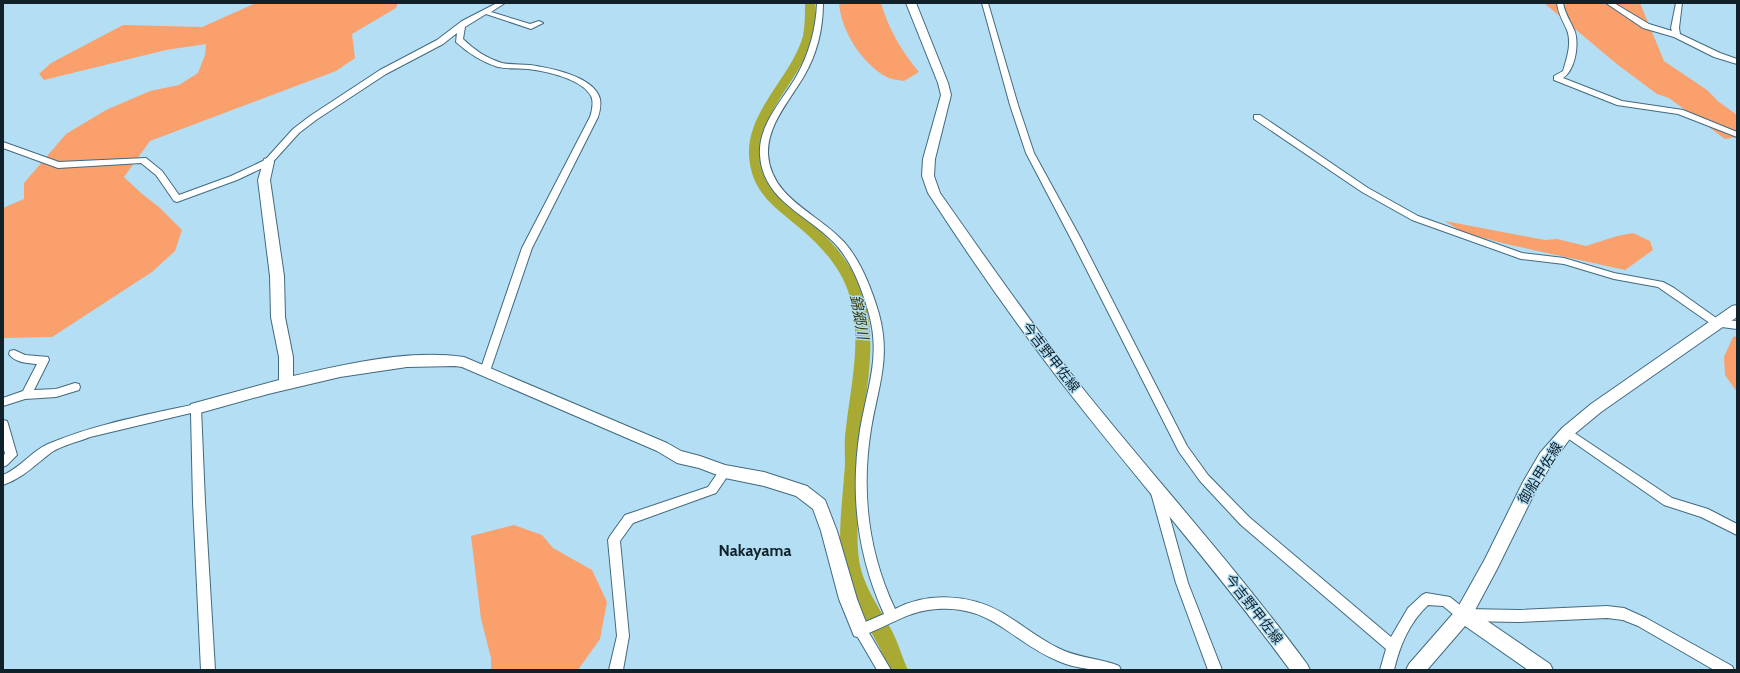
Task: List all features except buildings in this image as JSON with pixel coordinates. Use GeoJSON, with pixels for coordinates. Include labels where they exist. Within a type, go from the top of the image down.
{"type":"FeatureCollection","features":[{"type":"Feature","properties":{"kind":"main road","name":"今吉野甲佐線"},"geometry":{"type":"LineString","coordinates":[[911,3],[943,83],[946,95],[942,115],[929,159],[928,176],[934,193],[1013,308],[1049,356],[1251,604],[1301,670]]}},
{"type":"Feature","properties":{"kind":"main road"},"geometry":{"type":"LineString","coordinates":[[268,162],[264,180],[277,276],[278,317],[286,357],[286,383]]}},
{"type":"Feature","properties":{"kind":"main road","name":"御船甲佐線"},"geometry":{"type":"LineString","coordinates":[[1415,670],[1463,615],[1491,564],[1529,487],[1546,458],[1567,432],[1596,408],[1737,310]]}},
{"type":"Feature","properties":{"kind":"main road"},"geometry":{"type":"LineString","coordinates":[[196,408],[286,383],[329,373],[373,366],[445,359],[464,362],[662,447],[677,457],[700,462],[725,471],[764,479],[801,491],[819,505],[829,531],[848,599],[860,630]]}},
{"type":"Feature","properties":{"kind":"main road"},"geometry":{"type":"LineString","coordinates":[[1463,615],[1544,670]]}},
{"type":"Feature","properties":{"kind":"street"},"geometry":{"type":"LineString","coordinates":[[3,145],[58,165],[143,160],[159,173],[177,199],[234,178],[268,162],[296,131],[313,118],[383,72],[440,42],[460,26],[502,3]]}},
{"type":"Feature","properties":{"kind":"street"},"geometry":{"type":"LineString","coordinates":[[820,3],[818,28],[811,53],[795,85],[778,110],[767,132],[764,165],[772,185],[840,245],[860,279],[873,312],[879,342],[879,364],[861,464],[860,483],[868,549],[875,577],[892,617]]}},
{"type":"Feature","properties":{"kind":"street"},"geometry":{"type":"LineString","coordinates":[[985,3],[1014,105],[1030,153],[1076,237],[1183,449],[1204,478],[1245,521],[1393,648]]}},
{"type":"Feature","properties":{"kind":"street"},"geometry":{"type":"LineString","coordinates":[[1560,3],[1560,10],[1571,33],[1573,43],[1566,72],[1557,78],[1614,101],[1680,112],[1737,135]]}},
{"type":"Feature","properties":{"kind":"street"},"geometry":{"type":"LineString","coordinates":[[1609,3],[1646,26],[1678,35],[1717,55],[1737,62]]}},
{"type":"Feature","properties":{"kind":"street"},"geometry":{"type":"LineString","coordinates":[[1678,35],[1675,32],[1675,28],[1679,3]]}},
{"type":"Feature","properties":{"kind":"street"},"geometry":{"type":"LineString","coordinates":[[486,12],[531,27],[539,23]]}},
{"type":"Feature","properties":{"kind":"street"},"geometry":{"type":"LineString","coordinates":[[460,26],[462,28],[458,36],[459,40],[477,54],[504,66],[529,67],[569,76],[580,81],[595,96],[597,107],[594,117],[528,248],[485,371]]}},
{"type":"Feature","properties":{"kind":"street"},"geometry":{"type":"LineString","coordinates":[[1257,117],[1364,190],[1415,218],[1521,256],[1564,261],[1614,276],[1660,284],[1671,290],[1717,323],[1737,325]]}},
{"type":"Feature","properties":{"kind":"street"},"geometry":{"type":"LineString","coordinates":[[14,354],[24,359],[44,360],[26,395]]}},
{"type":"Feature","properties":{"kind":"street"},"geometry":{"type":"LineString","coordinates":[[3,402],[26,395],[47,395],[64,392],[75,387]]}},
{"type":"Feature","properties":{"kind":"street"},"geometry":{"type":"LineString","coordinates":[[3,480],[15,475],[50,448],[70,440],[89,433],[196,408],[199,502],[208,670]]}},
{"type":"Feature","properties":{"kind":"street"},"geometry":{"type":"LineString","coordinates":[[3,424],[10,455],[3,462]]}},
{"type":"Feature","properties":{"kind":"street"},"geometry":{"type":"LineString","coordinates":[[1567,432],[1668,502],[1704,513],[1737,530]]}},
{"type":"Feature","properties":{"kind":"street"},"geometry":{"type":"LineString","coordinates":[[616,670],[622,636],[614,540],[629,519],[712,490],[725,471]]}},
{"type":"Feature","properties":{"kind":"street"},"geometry":{"type":"LineString","coordinates":[[1155,486],[1182,583],[1215,670]]}},
{"type":"Feature","properties":{"kind":"street"},"geometry":{"type":"LineString","coordinates":[[1387,670],[1393,648],[1412,612],[1426,599],[1446,601],[1463,615],[1519,616],[1607,612],[1624,614],[1642,622],[1727,670]]}},
{"type":"Feature","properties":{"kind":"street"},"geometry":{"type":"LineString","coordinates":[[884,670],[860,630],[905,610],[939,603],[962,604],[995,615],[1042,646],[1062,656],[1114,670]]}},
{"type":"Feature","properties":{"kind":"shaded area"},"geometry":{"type":"Polygon","coordinates":[[[256,3],[398,3],[396,8],[352,34],[355,58],[336,71],[150,141],[124,177],[159,207],[182,230],[175,251],[152,272],[52,337],[3,338],[3,208],[24,199],[24,183],[66,134],[106,110],[150,91],[179,85],[198,73],[205,55],[206,44],[166,50],[44,80],[39,74],[51,63],[123,25],[202,27],[256,3]]]}},
{"type":"Feature","properties":{"kind":"shaded area"},"geometry":{"type":"Polygon","coordinates":[[[839,3],[881,3],[896,39],[919,72],[904,81],[883,75],[875,69],[859,53],[853,44],[843,24],[839,3]]]}},
{"type":"Feature","properties":{"kind":"shaded area"},"geometry":{"type":"Polygon","coordinates":[[[1544,3],[1640,3],[1664,61],[1707,90],[1719,102],[1737,115],[1737,137],[1725,139],[1669,98],[1657,94],[1618,65],[1544,3]]]}},
{"type":"Feature","properties":{"kind":"shaded area"},"geometry":{"type":"Polygon","coordinates":[[[1445,221],[1545,240],[1557,239],[1586,246],[1617,236],[1633,233],[1650,241],[1653,250],[1625,270],[1506,244],[1462,232],[1445,221]]]}},
{"type":"Feature","properties":{"kind":"shaded area"},"geometry":{"type":"Polygon","coordinates":[[[1737,336],[1737,392],[1725,375],[1724,357],[1733,337],[1737,336]]]}},
{"type":"Feature","properties":{"kind":"shaded area"},"geometry":{"type":"Polygon","coordinates":[[[514,525],[542,535],[553,548],[592,570],[607,602],[600,639],[578,670],[491,670],[491,658],[481,619],[471,536],[514,525]]]}},
{"type":"Feature","properties":{"kind":"waterway","name":"錦郷川"},"geometry":{"type":"LineString","coordinates":[[810,3],[811,20],[808,36],[795,65],[769,108],[761,126],[755,147],[756,164],[760,180],[774,199],[814,233],[837,258],[849,276],[857,297],[862,319],[863,351],[853,436],[849,547],[850,559],[859,590],[886,640],[898,670]]}},
{"type":"Feature","properties":{"kind":"district","name":"Nakayama"},"geometry":{"type":"Point","coordinates":[755,550]}}]}
